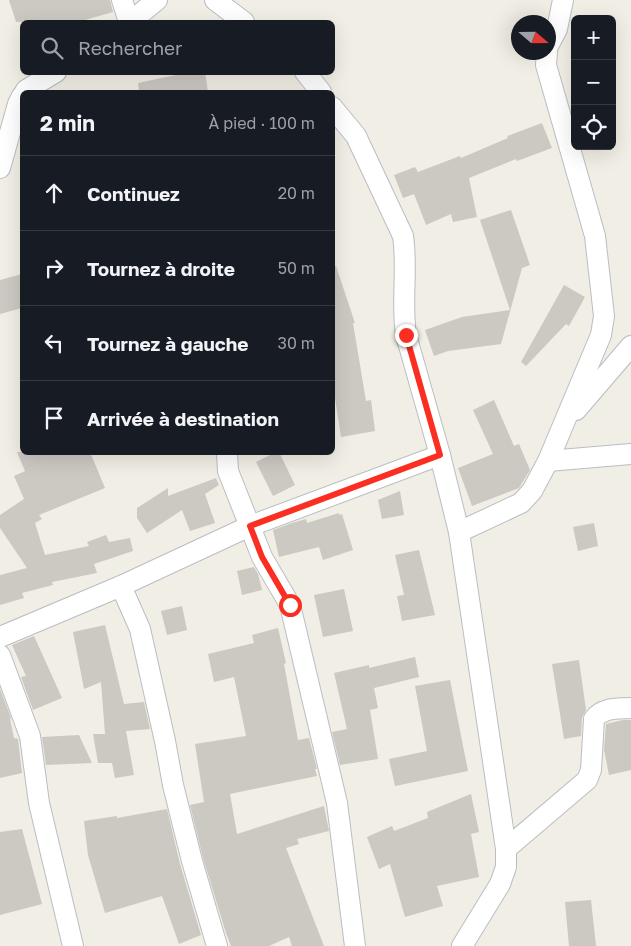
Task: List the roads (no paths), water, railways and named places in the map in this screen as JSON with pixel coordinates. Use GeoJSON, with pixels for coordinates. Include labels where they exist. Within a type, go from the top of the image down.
{"type":"FeatureCollection","features":[{"type":"Feature","properties":{"kind":"street"},"geometry":{"type":"LineString","coordinates":[[122,0],[129,20]]}},
{"type":"Feature","properties":{"kind":"street"},"geometry":{"type":"LineString","coordinates":[[132,20],[157,0]]}},
{"type":"Feature","properties":{"kind":"street"},"geometry":{"type":"LineString","coordinates":[[215,0],[241,20]]}},
{"type":"Feature","properties":{"kind":"street"},"geometry":{"type":"LineString","coordinates":[[556,31],[563,0]]}},
{"type":"Feature","properties":{"kind":"street"},"geometry":{"type":"LineString","coordinates":[[458,532],[521,503],[532,491],[548,462],[601,335],[604,316],[595,236],[546,65],[546,60]]}},
{"type":"Feature","properties":{"kind":"street"},"geometry":{"type":"LineString","coordinates":[[28,90],[51,75]]}},
{"type":"Feature","properties":{"kind":"street"},"geometry":{"type":"LineString","coordinates":[[307,75],[319,90]]}},
{"type":"Feature","properties":{"kind":"street"},"geometry":{"type":"LineString","coordinates":[[0,168],[20,100]]}},
{"type":"Feature","properties":{"kind":"street"},"geometry":{"type":"LineString","coordinates":[[335,111],[356,136],[403,236],[405,250],[403,318],[406,335],[440,455],[458,532],[506,849],[506,867],[500,884],[462,946]]}},
{"type":"Feature","properties":{"kind":"street"},"geometry":{"type":"LineString","coordinates":[[563,425],[631,346]]}},
{"type":"Feature","properties":{"kind":"street"},"geometry":{"type":"LineString","coordinates":[[548,462],[631,454]]}},
{"type":"Feature","properties":{"kind":"street"},"geometry":{"type":"LineString","coordinates":[[227,455],[228,471],[262,557],[290,605],[337,803],[355,946]]}},
{"type":"Feature","properties":{"kind":"street"},"geometry":{"type":"LineString","coordinates":[[0,637],[121,586],[250,526],[440,455]]}},
{"type":"Feature","properties":{"kind":"street"},"geometry":{"type":"LineString","coordinates":[[121,586],[140,629],[192,861],[217,946]]}},
{"type":"Feature","properties":{"kind":"street"},"geometry":{"type":"LineString","coordinates":[[0,656],[30,736],[39,803],[73,946]]}},
{"type":"Feature","properties":{"kind":"street"},"geometry":{"type":"LineString","coordinates":[[506,849],[587,780],[591,770],[594,719],[598,714],[603,710],[631,708]]}}]}
